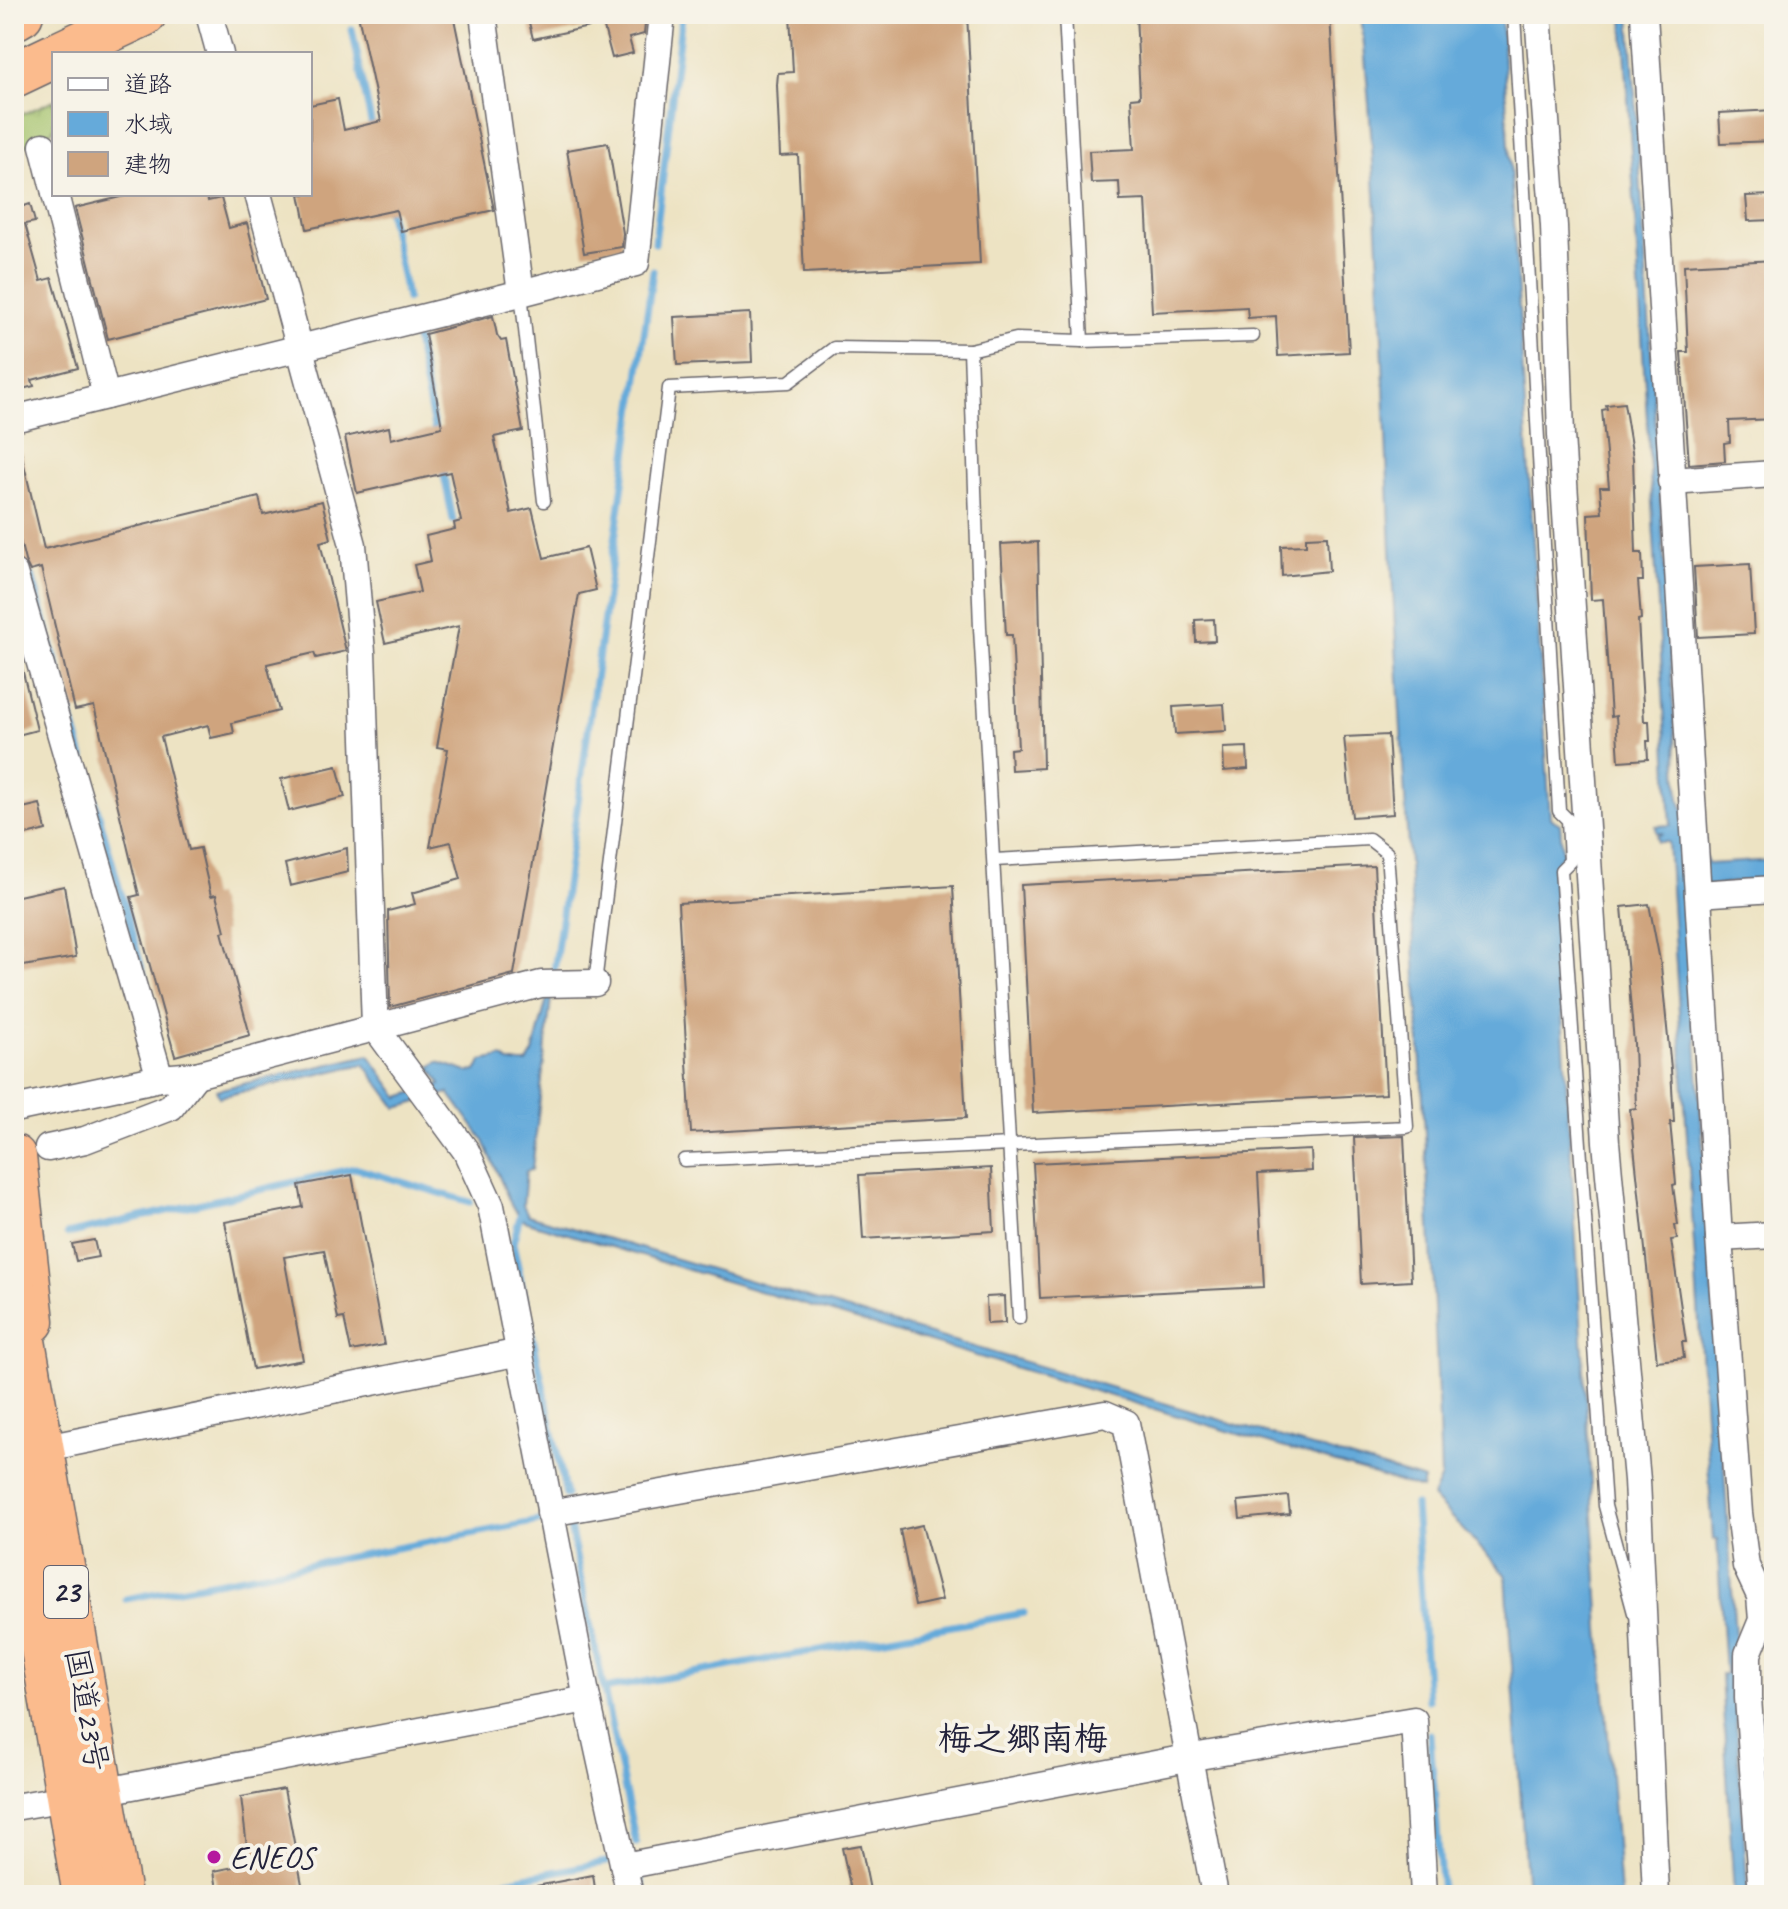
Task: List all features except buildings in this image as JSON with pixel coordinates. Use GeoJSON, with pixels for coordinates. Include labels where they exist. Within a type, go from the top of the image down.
{"type":"FeatureCollection","features":[{"type":"Feature","properties":{"kind":"highway"},"geometry":{"type":"LineString","coordinates":[[14,18],[21,14]]}},
{"type":"Feature","properties":{"kind":"highway"},"geometry":{"type":"LineString","coordinates":[[62,52],[144,14]]}},
{"type":"Feature","properties":{"kind":"highway"},"geometry":{"type":"LineString","coordinates":[[14,75],[52,57]]}},
{"type":"Feature","properties":{"kind":"highway"},"geometry":{"type":"LineString","coordinates":[[27,1464],[27,1251],[31,1152]]}},
{"type":"Feature","properties":{"kind":"highway","name":"国道23号"},"geometry":{"type":"LineString","coordinates":[[14,1289],[27,1464],[84,1795],[85,1895]]}},
{"type":"Feature","properties":{"kind":"highway","name":"国道23号"},"geometry":{"type":"LineString","coordinates":[[84,1795],[119,1895]]}},
{"type":"Feature","properties":{"kind":"street"},"geometry":{"type":"LineString","coordinates":[[209,14],[219,52]]}},
{"type":"Feature","properties":{"kind":"street"},"geometry":{"type":"LineString","coordinates":[[483,14],[521,293]]}},
{"type":"Feature","properties":{"kind":"street"},"geometry":{"type":"LineString","coordinates":[[14,419],[636,263],[662,14]]}},
{"type":"Feature","properties":{"kind":"street"},"geometry":{"type":"LineString","coordinates":[[1538,14],[1554,226],[1562,450],[1606,1142],[1633,1420],[1656,1895]]}},
{"type":"Feature","properties":{"kind":"street"},"geometry":{"type":"LineString","coordinates":[[1644,14],[1671,481],[1739,1513],[1746,1566],[1760,1596],[1762,1620],[1748,1654],[1762,1895]]}},
{"type":"Feature","properties":{"kind":"street"},"geometry":{"type":"LineString","coordinates":[[43,146],[52,180]]}},
{"type":"Feature","properties":{"kind":"street"},"geometry":{"type":"LineString","coordinates":[[56,196],[106,396]]}},
{"type":"Feature","properties":{"kind":"street"},"geometry":{"type":"LineString","coordinates":[[259,196],[353,545],[362,652],[375,1027],[466,1151],[491,1206],[587,1699],[630,1895]]}},
{"type":"Feature","properties":{"kind":"street"},"geometry":{"type":"LineString","coordinates":[[1671,481],[1774,474]]}},
{"type":"Feature","properties":{"kind":"street"},"geometry":{"type":"LineString","coordinates":[[14,573],[160,1078]]}},
{"type":"Feature","properties":{"kind":"street"},"geometry":{"type":"LineString","coordinates":[[1698,894],[1774,889]]}},
{"type":"Feature","properties":{"kind":"street"},"geometry":{"type":"LineString","coordinates":[[14,1109],[160,1078],[196,1075],[375,1027],[554,984],[595,983]]}},
{"type":"Feature","properties":{"kind":"street"},"geometry":{"type":"LineString","coordinates":[[31,1152],[85,1140],[171,1107],[196,1075]]}},
{"type":"Feature","properties":{"kind":"street"},"geometry":{"type":"LineString","coordinates":[[1719,1238],[1774,1235]]}},
{"type":"Feature","properties":{"kind":"street"},"geometry":{"type":"LineString","coordinates":[[27,1464],[520,1352]]}},
{"type":"Feature","properties":{"kind":"street"},"geometry":{"type":"LineString","coordinates":[[550,1513],[1105,1414],[1126,1423],[1215,1895]]}},
{"type":"Feature","properties":{"kind":"street"},"geometry":{"type":"LineString","coordinates":[[14,1807],[587,1699]]}},
{"type":"Feature","properties":{"kind":"street"},"geometry":{"type":"LineString","coordinates":[[624,1866],[1187,1758],[1414,1720],[1424,1895]]}},
{"type":"Feature","properties":{"kind":"lane"},"geometry":{"type":"LineString","coordinates":[[1065,14],[1082,341]]}},
{"type":"Feature","properties":{"kind":"lane"},"geometry":{"type":"LineString","coordinates":[[1514,14],[1559,811],[1568,820],[1570,861],[1561,870],[1605,1506],[1646,1661]]}},
{"type":"Feature","properties":{"kind":"lane"},"geometry":{"type":"LineString","coordinates":[[521,293],[544,501]]}},
{"type":"Feature","properties":{"kind":"lane"},"geometry":{"type":"LineString","coordinates":[[595,983],[669,388],[789,382],[834,348],[970,350],[1016,339],[1082,341],[1253,336]]}},
{"type":"Feature","properties":{"kind":"lane"},"geometry":{"type":"LineString","coordinates":[[970,350],[980,628],[1019,1318]]}},
{"type":"Feature","properties":{"kind":"lane"},"geometry":{"type":"LineString","coordinates":[[684,1160],[1407,1127],[1387,853],[1369,839],[994,860]]}},
{"type":"Feature","properties":{"kind":"green space"},"geometry":{"type":"Polygon","coordinates":[[[52,101],[52,131],[14,152],[14,118],[52,101]]]}},
{"type":"Feature","properties":{"kind":"water"},"geometry":{"type":"Polygon","coordinates":[[[1361,14],[1501,14],[1550,818],[1560,824],[1563,858],[1553,868],[1600,1629],[1620,1895],[1527,1895],[1506,1575],[1432,1497],[1441,1477],[1432,1260],[1394,609],[1377,237],[1361,14]]]}},
{"type":"Feature","properties":{"kind":"water"},"geometry":{"type":"Polygon","coordinates":[[[1623,14],[1630,14],[1679,799],[1708,864],[1774,860],[1774,877],[1686,889],[1737,1665],[1734,1690],[1748,1895],[1734,1895],[1721,1674],[1725,1674],[1717,1539],[1713,1539],[1668,842],[1658,842],[1657,836],[1663,833],[1657,833],[1656,826],[1671,825],[1623,14]]]}},
{"type":"Feature","properties":{"kind":"water"},"geometry":{"type":"Polygon","coordinates":[[[554,971],[532,1170],[526,1171],[523,1205],[528,1215],[1424,1480],[1422,1489],[524,1221],[512,1207],[484,1141],[449,1093],[397,1108],[364,1064],[219,1097],[216,1090],[369,1055],[399,1097],[441,1084],[430,1067],[438,1062],[468,1072],[476,1071],[482,1061],[502,1057],[510,1063],[527,1063],[533,1053],[554,971]]]}},
{"type":"Feature","properties":{"kind":"waterway"},"geometry":{"type":"LineString","coordinates":[[655,243],[682,14]]}},
{"type":"Feature","properties":{"kind":"waterway"},"geometry":{"type":"LineString","coordinates":[[352,29],[373,132]]}},
{"type":"Feature","properties":{"kind":"waterway"},"geometry":{"type":"LineString","coordinates":[[387,203],[407,299]]}},
{"type":"Feature","properties":{"kind":"waterway"},"geometry":{"type":"LineString","coordinates":[[553,978],[653,271]]}},
{"type":"Feature","properties":{"kind":"waterway"},"geometry":{"type":"LineString","coordinates":[[415,334],[436,437]]}},
{"type":"Feature","properties":{"kind":"waterway"},"geometry":{"type":"LineString","coordinates":[[442,465],[453,520]]}},
{"type":"Feature","properties":{"kind":"waterway"},"geometry":{"type":"LineString","coordinates":[[32,576],[146,983]]}},
{"type":"Feature","properties":{"kind":"waterway"},"geometry":{"type":"LineString","coordinates":[[67,1234],[355,1168],[470,1202]]}},
{"type":"Feature","properties":{"kind":"waterway"},"geometry":{"type":"LineString","coordinates":[[521,1212],[513,1243],[566,1495]]}},
{"type":"Feature","properties":{"kind":"waterway"},"geometry":{"type":"LineString","coordinates":[[1415,1505],[1428,1700]]}},
{"type":"Feature","properties":{"kind":"waterway"},"geometry":{"type":"LineString","coordinates":[[126,1599],[539,1521]]}},
{"type":"Feature","properties":{"kind":"waterway"},"geometry":{"type":"LineString","coordinates":[[570,1527],[636,1843]]}},
{"type":"Feature","properties":{"kind":"waterway"},"geometry":{"type":"LineString","coordinates":[[604,1689],[1024,1613]]}},
{"type":"Feature","properties":{"kind":"waterway"},"geometry":{"type":"LineString","coordinates":[[1430,1734],[1442,1895]]}},
{"type":"Feature","properties":{"kind":"waterway"},"geometry":{"type":"LineString","coordinates":[[431,1895],[606,1862]]}},
{"type":"Feature","properties":{"kind":"waterway"},"geometry":{"type":"LineString","coordinates":[[641,1877],[644,1895]]}},
{"type":"Feature","properties":{"kind":"place","name":"ENEOS"},"geometry":{"type":"Point","coordinates":[214,1857]}},
{"type":"Feature","properties":{"kind":"district","name":"梅之郷南梅"},"geometry":{"type":"Point","coordinates":[1023,1738]}}]}
